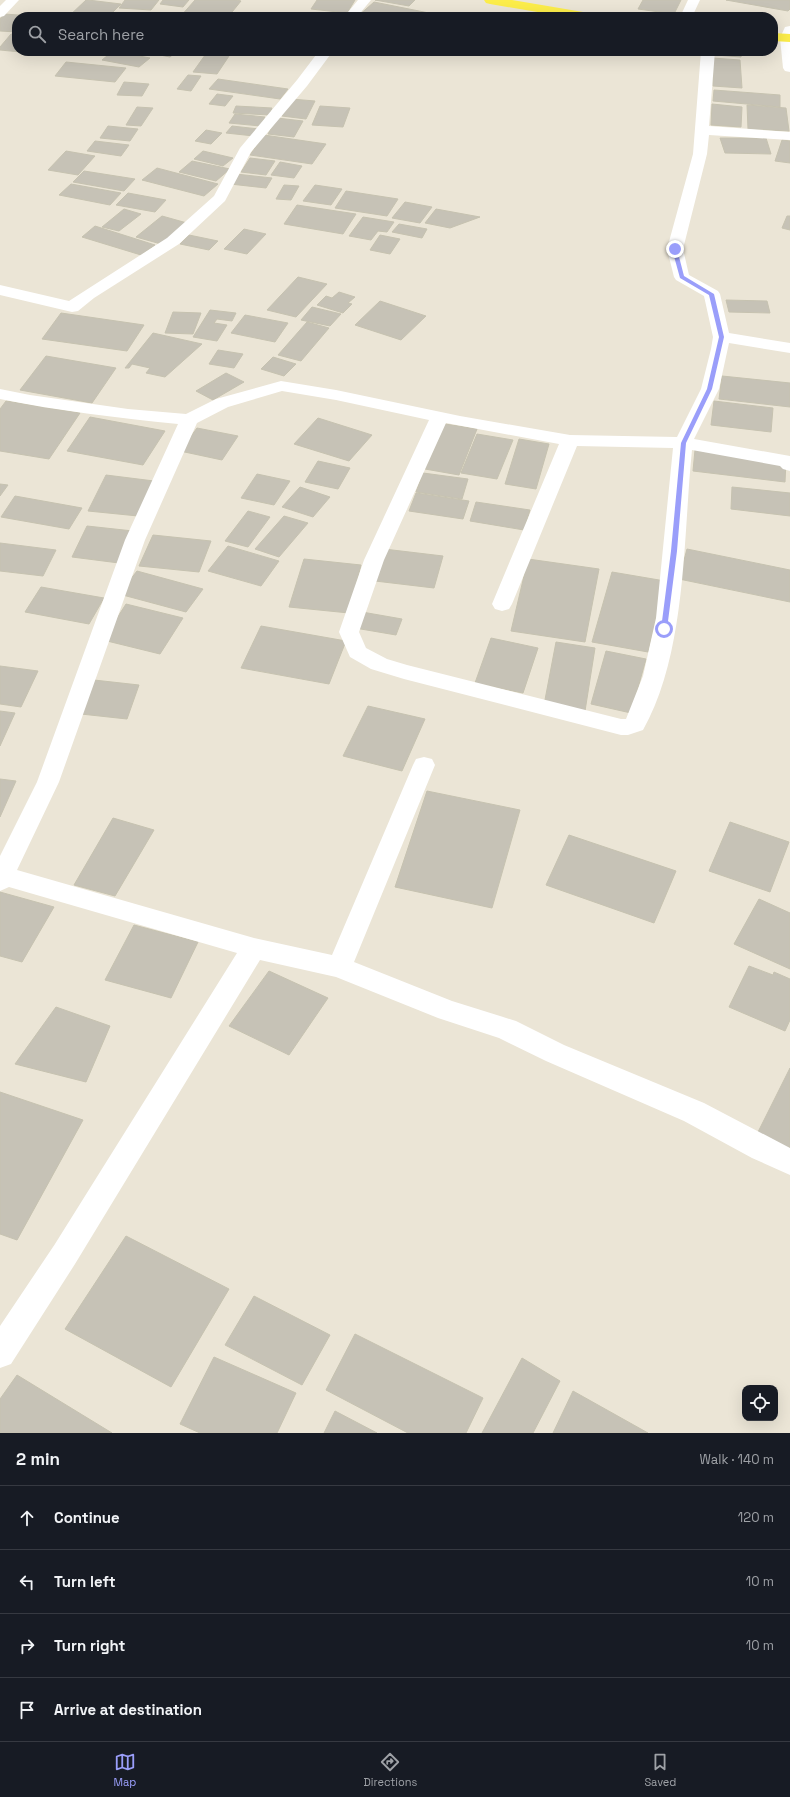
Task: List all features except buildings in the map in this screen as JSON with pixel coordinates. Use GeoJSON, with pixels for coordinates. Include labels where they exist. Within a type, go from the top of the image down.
{"type":"FeatureCollection","features":[{"type":"Feature","properties":{"kind":"main road"},"geometry":{"type":"LineString","coordinates":[[490,0],[559,12]]}},
{"type":"Feature","properties":{"kind":"main road"},"geometry":{"type":"LineString","coordinates":[[778,36],[789,35]]}},
{"type":"Feature","properties":{"kind":"street"},"geometry":{"type":"LineString","coordinates":[[0,13],[13,0]]}},
{"type":"Feature","properties":{"kind":"street"},"geometry":{"type":"LineString","coordinates":[[354,12],[365,0]]}},
{"type":"Feature","properties":{"kind":"street"},"geometry":{"type":"LineString","coordinates":[[688,12],[694,0]]}},
{"type":"Feature","properties":{"kind":"street"},"geometry":{"type":"LineString","coordinates":[[789,35],[790,68]]}},
{"type":"Feature","properties":{"kind":"street"},"geometry":{"type":"LineString","coordinates":[[0,290],[72,307],[88,295],[173,241],[220,198],[245,151],[302,83],[322,56]]}},
{"type":"Feature","properties":{"kind":"street"},"geometry":{"type":"LineString","coordinates":[[440,416],[374,560],[349,632],[357,652],[378,664],[404,672],[621,727],[628,727],[634,724],[654,676],[664,629],[674,551],[683,443],[710,389],[721,337],[712,294],[682,277],[675,249],[700,154],[708,56]]}},
{"type":"Feature","properties":{"kind":"street"},"geometry":{"type":"LineString","coordinates":[[702,130],[790,136]]}},
{"type":"Feature","properties":{"kind":"street"},"geometry":{"type":"LineString","coordinates":[[721,337],[790,348]]}},
{"type":"Feature","properties":{"kind":"street"},"geometry":{"type":"LineString","coordinates":[[0,394],[30,400],[128,414],[189,420],[222,403],[280,386],[336,395],[570,440],[683,443],[786,461],[790,465]]}},
{"type":"Feature","properties":{"kind":"street"},"geometry":{"type":"LineString","coordinates":[[189,420],[135,540],[48,782],[2,878],[254,948],[339,967],[447,1010],[507,1029],[555,1053],[694,1112],[762,1150],[790,1162]]}},
{"type":"Feature","properties":{"kind":"street"},"geometry":{"type":"LineString","coordinates":[[502,604],[570,440]]}},
{"type":"Feature","properties":{"kind":"street"},"geometry":{"type":"LineString","coordinates":[[339,967],[424,765]]}},
{"type":"Feature","properties":{"kind":"street"},"geometry":{"type":"LineString","coordinates":[[0,1353],[65,1254],[254,948]]}},
{"type":"Feature","properties":{"kind":"route"},"geometry":{"type":"LineString","coordinates":[[664,629],[674,551],[683,443],[710,389],[720,349],[721,337],[712,294],[682,277],[675,249]]}}]}
